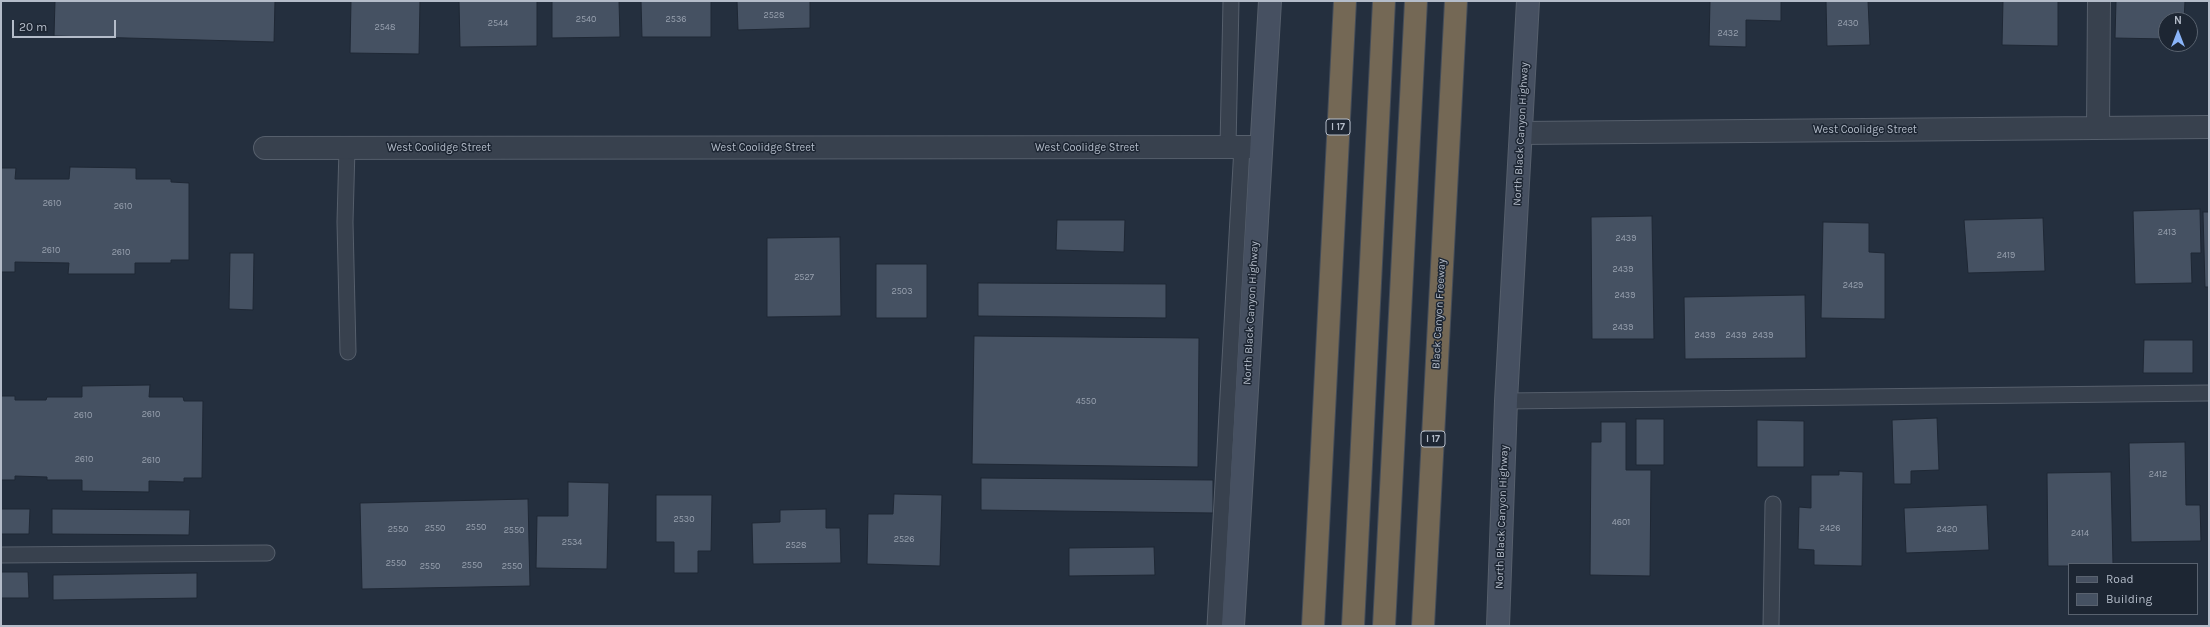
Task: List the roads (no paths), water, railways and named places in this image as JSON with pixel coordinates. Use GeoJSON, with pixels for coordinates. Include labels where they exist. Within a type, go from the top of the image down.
{"type":"FeatureCollection","features":[{"type":"Feature","properties":{"kind":"highway","name":"I 17"},"geometry":{"type":"LineString","coordinates":[[1313,626],[1345,1]]}},
{"type":"Feature","properties":{"kind":"highway"},"geometry":{"type":"LineString","coordinates":[[1353,626],[1384,1]]}},
{"type":"Feature","properties":{"kind":"highway"},"geometry":{"type":"LineString","coordinates":[[1384,626],[1416,1]]}},
{"type":"Feature","properties":{"kind":"highway","name":"Black Canyon Freeway"},"geometry":{"type":"LineString","coordinates":[[1423,626],[1456,1]]}},
{"type":"Feature","properties":{"kind":"main road","name":"North Black Canyon Highway"},"geometry":{"type":"LineString","coordinates":[[1234,626],[1243,147],[1270,1]]}},
{"type":"Feature","properties":{"kind":"main road","name":"North Black Canyon Highway"},"geometry":{"type":"LineString","coordinates":[[1498,626],[1506,402],[1528,1]]}},
{"type":"Feature","properties":{"kind":"street"},"geometry":{"type":"LineString","coordinates":[[2098,128],[2099,1]]}},
{"type":"Feature","properties":{"kind":"street","name":"West Coolidge Street"},"geometry":{"type":"LineString","coordinates":[[1521,133],[2209,127]]}},
{"type":"Feature","properties":{"kind":"street","name":"West Coolidge Street"},"geometry":{"type":"LineString","coordinates":[[265,148],[1243,147]]}},
{"type":"Feature","properties":{"kind":"lane"},"geometry":{"type":"LineString","coordinates":[[1215,626],[1243,147],[1231,1]]}},
{"type":"Feature","properties":{"kind":"lane"},"geometry":{"type":"LineString","coordinates":[[347,148],[345,222],[348,352]]}},
{"type":"Feature","properties":{"kind":"lane"},"geometry":{"type":"LineString","coordinates":[[1506,402],[2209,393]]}},
{"type":"Feature","properties":{"kind":"lane"},"geometry":{"type":"LineString","coordinates":[[1771,626],[1773,504]]}},
{"type":"Feature","properties":{"kind":"lane"},"geometry":{"type":"LineString","coordinates":[[1,555],[267,553]]}}]}
